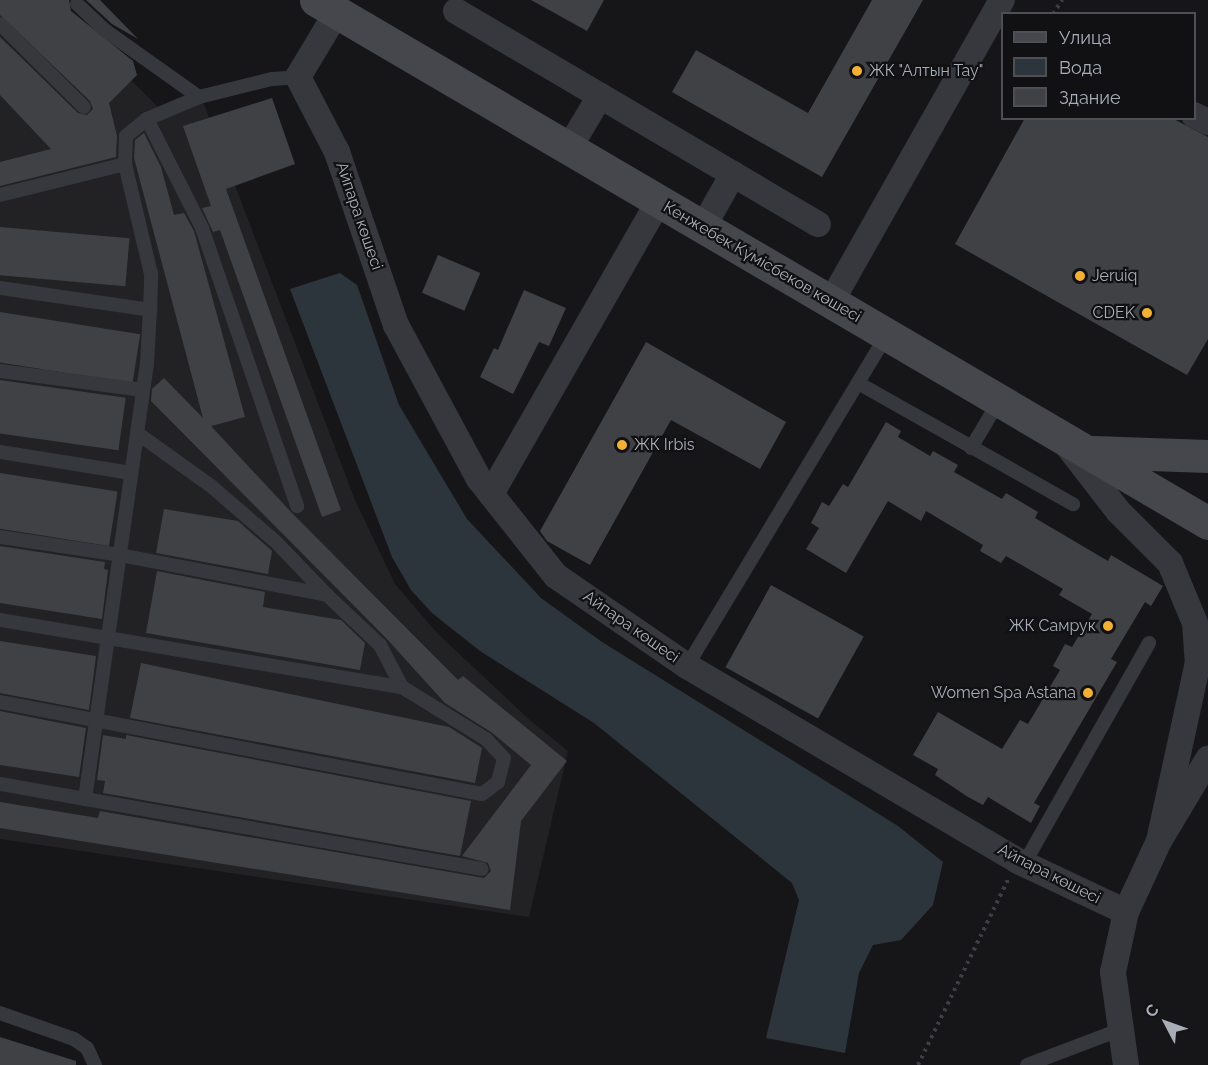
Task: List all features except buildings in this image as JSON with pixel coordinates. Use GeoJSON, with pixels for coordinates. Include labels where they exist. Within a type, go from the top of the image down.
{"type":"FeatureCollection","features":[{"type":"Feature","properties":{"kind":"street"},"geometry":{"type":"LineString","coordinates":[[298,77],[333,4]]}},
{"type":"Feature","properties":{"kind":"street","name":"Кенжебек Күмісбеков көшесі"},"geometry":{"type":"LineString","coordinates":[[333,4],[569,148],[1208,523]]}},
{"type":"Feature","properties":{"kind":"street"},"geometry":{"type":"LineString","coordinates":[[831,302],[1004,4]]}},
{"type":"Feature","properties":{"kind":"street"},"geometry":{"type":"LineString","coordinates":[[456,11],[818,224]]}},
{"type":"Feature","properties":{"kind":"street","name":"Айпара көшесі"},"geometry":{"type":"LineString","coordinates":[[298,77],[337,152],[396,325],[491,494],[556,576],[687,666],[1021,862],[1126,912]]}},
{"type":"Feature","properties":{"kind":"street"},"geometry":{"type":"LineString","coordinates":[[569,148],[600,96]]}},
{"type":"Feature","properties":{"kind":"street"},"geometry":{"type":"LineString","coordinates":[[703,227],[733,174]]}},
{"type":"Feature","properties":{"kind":"street"},"geometry":{"type":"LineString","coordinates":[[491,494],[659,201]]}},
{"type":"Feature","properties":{"kind":"street"},"geometry":{"type":"LineString","coordinates":[[1074,445],[1208,456]]}},
{"type":"Feature","properties":{"kind":"street"},"geometry":{"type":"LineString","coordinates":[[1074,445],[1118,512],[1170,563],[1195,623],[1198,662],[1159,841]]}},
{"type":"Feature","properties":{"kind":"street"},"geometry":{"type":"LineString","coordinates":[[1126,1065],[1119,1030],[1113,972],[1126,912],[1159,841],[1208,759]]}},
{"type":"Feature","properties":{"kind":"lane"},"geometry":{"type":"LineString","coordinates":[[77,4],[106,31],[199,97]]}},
{"type":"Feature","properties":{"kind":"lane"},"geometry":{"type":"LineString","coordinates":[[0,24],[84,107]]}},
{"type":"Feature","properties":{"kind":"lane"},"geometry":{"type":"LineString","coordinates":[[86,799],[143,390],[150,310],[151,274],[125,164],[126,136],[147,119],[199,97],[272,79],[298,77]]}},
{"type":"Feature","properties":{"kind":"lane"},"geometry":{"type":"LineString","coordinates":[[147,119],[202,228],[297,506]]}},
{"type":"Feature","properties":{"kind":"lane"},"geometry":{"type":"LineString","coordinates":[[0,195],[125,164]]}},
{"type":"Feature","properties":{"kind":"lane"},"geometry":{"type":"LineString","coordinates":[[0,288],[150,310]]}},
{"type":"Feature","properties":{"kind":"lane"},"geometry":{"type":"LineString","coordinates":[[687,666],[887,335]]}},
{"type":"Feature","properties":{"kind":"lane"},"geometry":{"type":"LineString","coordinates":[[0,371],[143,390]]}},
{"type":"Feature","properties":{"kind":"lane"},"geometry":{"type":"LineString","coordinates":[[858,383],[1073,504]]}},
{"type":"Feature","properties":{"kind":"lane"},"geometry":{"type":"LineString","coordinates":[[971,448],[999,401]]}},
{"type":"Feature","properties":{"kind":"lane"},"geometry":{"type":"LineString","coordinates":[[137,433],[211,486],[275,541],[380,645],[402,687]]}},
{"type":"Feature","properties":{"kind":"lane"},"geometry":{"type":"LineString","coordinates":[[0,452],[132,473]]}},
{"type":"Feature","properties":{"kind":"lane"},"geometry":{"type":"LineString","coordinates":[[0,537],[120,555],[327,595]]}},
{"type":"Feature","properties":{"kind":"lane"},"geometry":{"type":"LineString","coordinates":[[0,620],[402,687],[463,723],[504,758],[498,782],[482,794],[98,718],[0,702]]}},
{"type":"Feature","properties":{"kind":"lane"},"geometry":{"type":"LineString","coordinates":[[1021,862],[1149,643]]}},
{"type":"Feature","properties":{"kind":"lane"},"geometry":{"type":"LineString","coordinates":[[0,784],[482,868]]}},
{"type":"Feature","properties":{"kind":"lane"},"geometry":{"type":"LineString","coordinates":[[0,1013],[74,1039],[87,1048],[95,1065]]}},
{"type":"Feature","properties":{"kind":"lane"},"geometry":{"type":"LineString","coordinates":[[1027,1065],[1119,1030]]}},
{"type":"Feature","properties":{"kind":"path"},"geometry":{"type":"LineString","coordinates":[[918,1065],[1021,862]]}},
{"type":"Feature","properties":{"kind":"shaded area"},"geometry":{"type":"Polygon","coordinates":[[[0,0],[51,0],[168,117],[202,99],[355,500],[395,584],[437,633],[532,722],[568,751],[529,917],[0,839],[0,0]]]}},
{"type":"Feature","properties":{"kind":"water"},"geometry":{"type":"Polygon","coordinates":[[[340,273],[357,285],[399,405],[467,519],[541,598],[602,642],[898,826],[943,862],[933,905],[901,940],[873,945],[859,973],[845,1053],[766,1038],[799,900],[792,883],[594,723],[480,651],[432,613],[411,590],[392,557],[290,289],[340,273]]]}},
{"type":"Feature","properties":{"kind":"place","name":"ЖК \"Алтын Тау\""},"geometry":{"type":"Point","coordinates":[857,71]}},
{"type":"Feature","properties":{"kind":"place","name":"Jeruiq"},"geometry":{"type":"Point","coordinates":[1080,276]}},
{"type":"Feature","properties":{"kind":"place","name":"CDEK"},"geometry":{"type":"Point","coordinates":[1147,313]}},
{"type":"Feature","properties":{"kind":"place","name":"ЖК Irbis"},"geometry":{"type":"Point","coordinates":[622,445]}},
{"type":"Feature","properties":{"kind":"place","name":"ЖК Самрук"},"geometry":{"type":"Point","coordinates":[1108,626]}},
{"type":"Feature","properties":{"kind":"place","name":"Women Spa Astana"},"geometry":{"type":"Point","coordinates":[1088,693]}}]}
